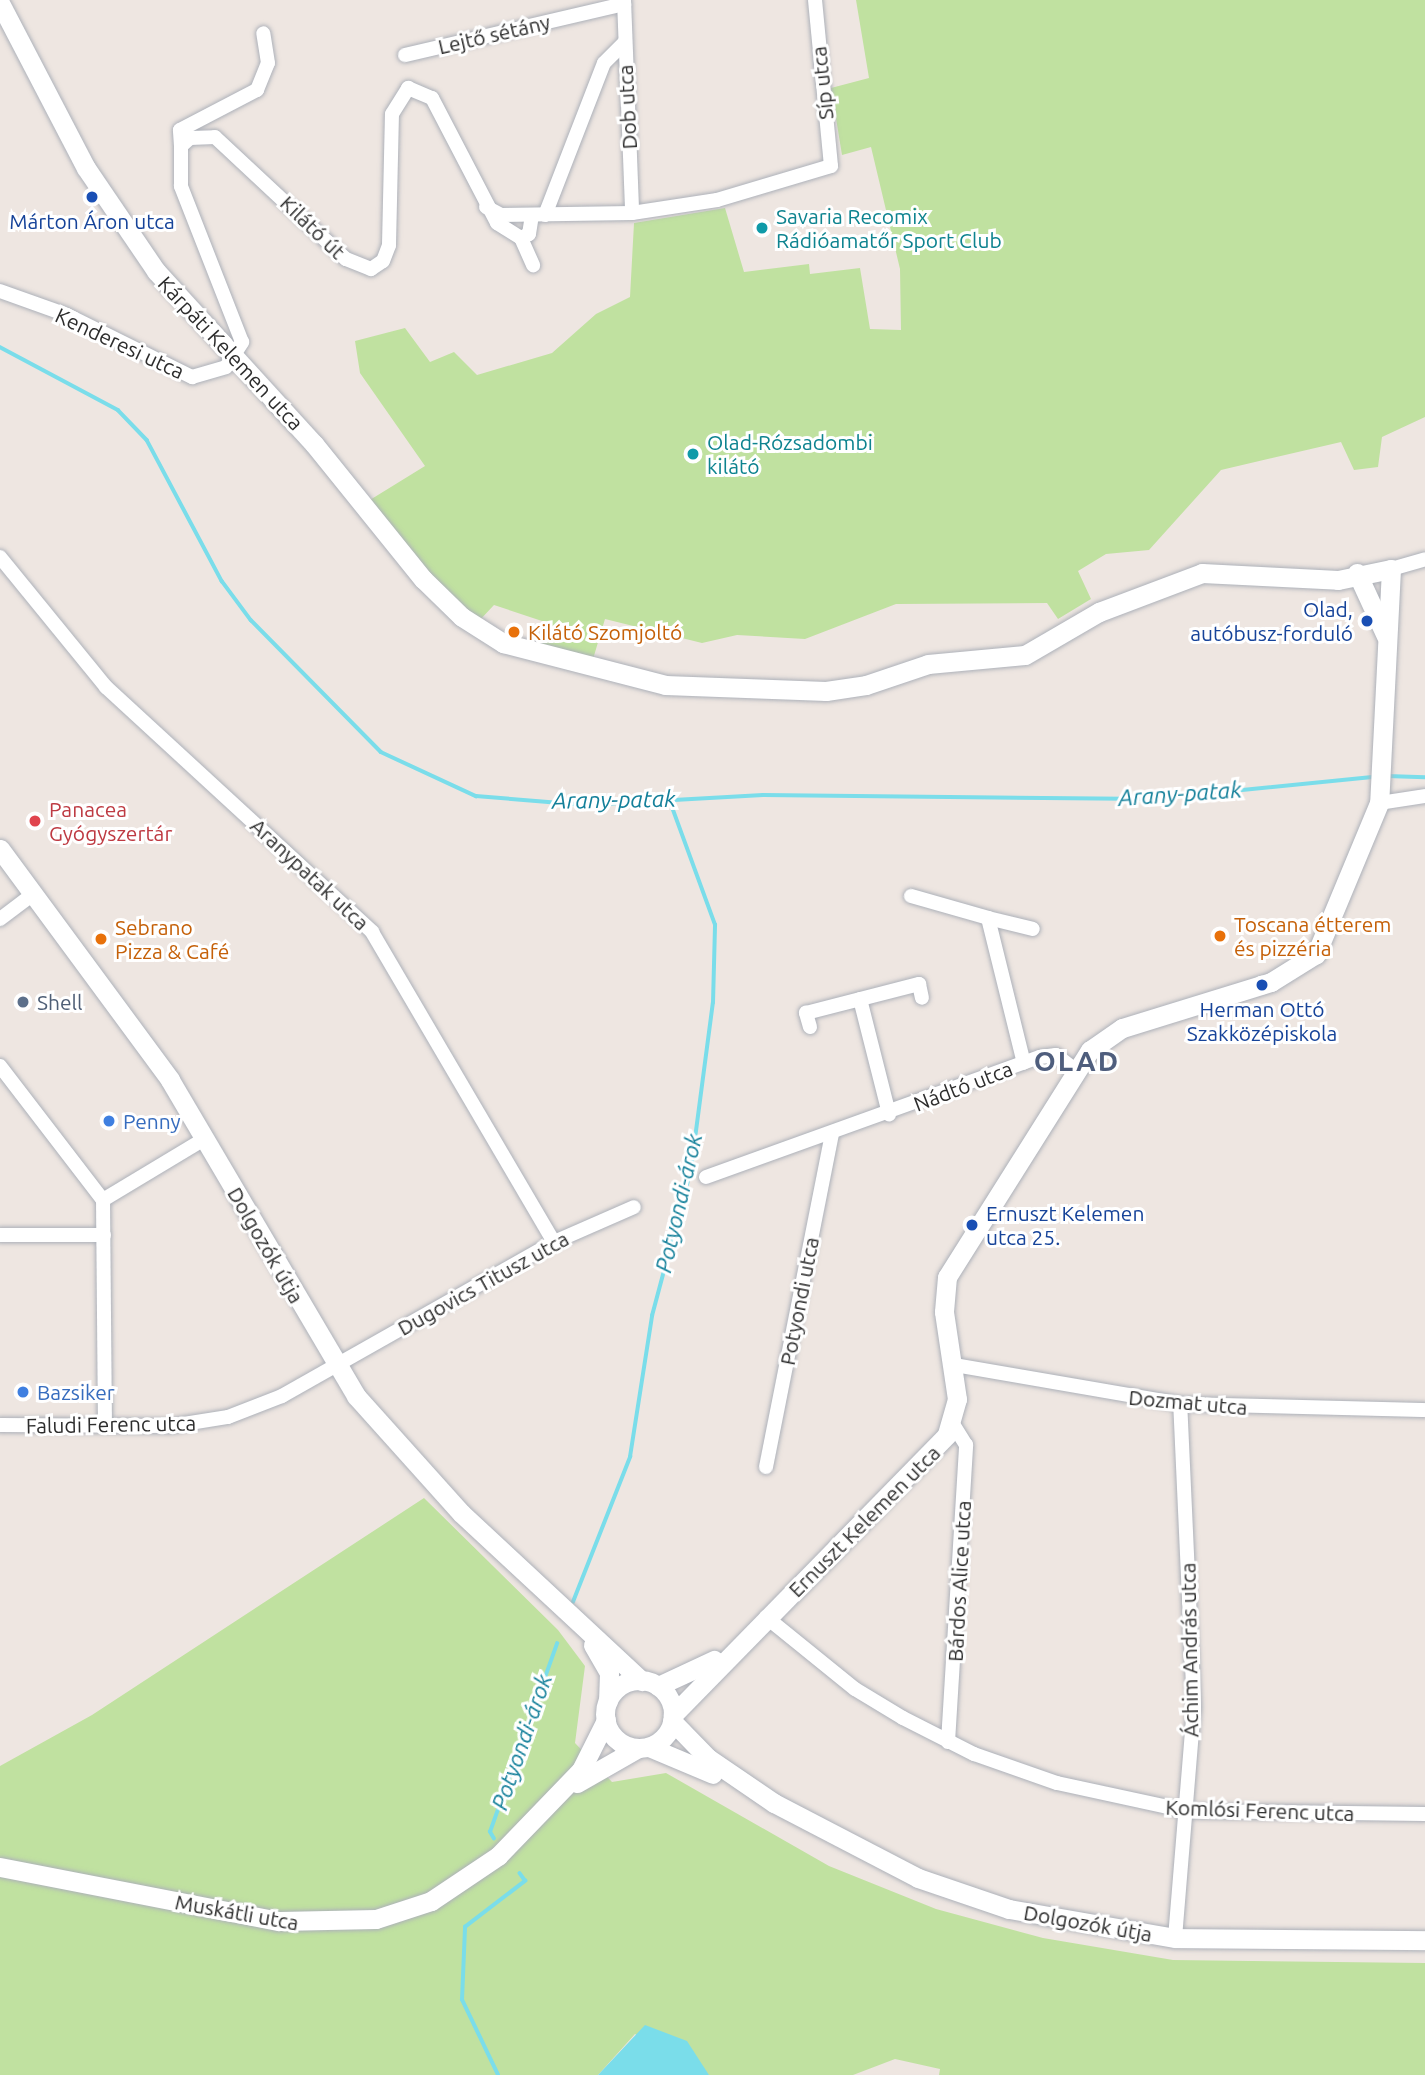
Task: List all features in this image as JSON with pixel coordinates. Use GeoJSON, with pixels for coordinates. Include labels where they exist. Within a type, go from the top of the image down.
{"type":"FeatureCollection","features":[{"type":"Feature","properties":{"kind":"street","name":"Síp utca"},"geometry":{"type":"LineString","coordinates":[[632,213],[717,200],[831,166],[815,0]]}},
{"type":"Feature","properties":{"kind":"street","name":"Dob utca"},"geometry":{"type":"LineString","coordinates":[[624,2],[632,213]]}},
{"type":"Feature","properties":{"kind":"street","name":"Lejtő sétány"},"geometry":{"type":"LineString","coordinates":[[405,55],[624,2]]}},
{"type":"Feature","properties":{"kind":"street","name":"Kárpáti Kelemen utca"},"geometry":{"type":"LineString","coordinates":[[0,3],[103,198],[178,297],[236,356],[422,579],[462,617],[524,651],[679,687],[848,689],[928,664],[1025,655],[1099,612],[1202,573],[1315,580],[1357,573]]}},
{"type":"Feature","properties":{"kind":"street"},"geometry":{"type":"LineString","coordinates":[[236,356],[242,342],[176,169],[181,146],[180,130],[257,90],[268,62],[263,33]]}},
{"type":"Feature","properties":{"kind":"street"},"geometry":{"type":"LineString","coordinates":[[521,238],[529,234],[604,63],[624,43]]}},
{"type":"Feature","properties":{"kind":"street","name":"Kilátó út"},"geometry":{"type":"LineString","coordinates":[[181,146],[202,135],[221,141],[346,259],[371,269],[389,245],[391,114],[400,93],[417,88],[439,109],[484,206]]}},
{"type":"Feature","properties":{"kind":"street"},"geometry":{"type":"LineString","coordinates":[[484,206],[501,215],[632,213]]}},
{"type":"Feature","properties":{"kind":"street"},"geometry":{"type":"LineString","coordinates":[[484,206],[521,238],[533,265]]}},
{"type":"Feature","properties":{"kind":"street","name":"Kenderesi utca"},"geometry":{"type":"LineString","coordinates":[[0,291],[67,315],[192,377],[226,367],[236,356]]}},
{"type":"Feature","properties":{"kind":"street","name":"Aranypatak utca"},"geometry":{"type":"LineString","coordinates":[[0,557],[106,687],[372,932],[554,1242]]}},
{"type":"Feature","properties":{"kind":"street"},"geometry":{"type":"LineString","coordinates":[[1388,641],[1357,573],[1391,569],[1425,559]]}},
{"type":"Feature","properties":{"kind":"street","name":"Ernuszt Kelemen utca"},"geometry":{"type":"LineString","coordinates":[[673,1718],[739,1643],[929,1460],[953,1424],[955,1365],[944,1312],[950,1268],[1015,1175],[1075,1070],[1122,1028],[1270,982],[1307,963],[1328,935],[1379,798],[1384,748],[1391,569]]}},
{"type":"Feature","properties":{"kind":"street"},"geometry":{"type":"LineString","coordinates":[[1379,798],[1425,796]]}},
{"type":"Feature","properties":{"kind":"street","name":"Dolgozók útja"},"geometry":{"type":"LineString","coordinates":[[0,849],[170,1080],[335,1364],[414,1466],[566,1612],[650,1683]]}},
{"type":"Feature","properties":{"kind":"street"},"geometry":{"type":"LineString","coordinates":[[0,919],[33,894]]}},
{"type":"Feature","properties":{"kind":"street"},"geometry":{"type":"LineString","coordinates":[[911,896],[1033,929]]}},
{"type":"Feature","properties":{"kind":"street"},"geometry":{"type":"LineString","coordinates":[[988,918],[1024,1063]]}},
{"type":"Feature","properties":{"kind":"street"},"geometry":{"type":"LineString","coordinates":[[810,1027],[806,1013],[860,999],[919,984],[922,998]]}},
{"type":"Feature","properties":{"kind":"street","name":"Nádtó utca"},"geometry":{"type":"LineString","coordinates":[[860,999],[889,1114]]}},
{"type":"Feature","properties":{"kind":"street","name":"Nádtó utca"},"geometry":{"type":"LineString","coordinates":[[706,1177],[832,1135],[1024,1063],[1056,1055],[1075,1070]]}},
{"type":"Feature","properties":{"kind":"street"},"geometry":{"type":"LineString","coordinates":[[0,1066],[103,1200],[105,1426]]}},
{"type":"Feature","properties":{"kind":"street","name":"Potyondi utca"},"geometry":{"type":"LineString","coordinates":[[766,1467],[832,1135]]}},
{"type":"Feature","properties":{"kind":"street"},"geometry":{"type":"LineString","coordinates":[[103,1200],[204,1139]]}},
{"type":"Feature","properties":{"kind":"street","name":"Dugovics Titusz utca"},"geometry":{"type":"LineString","coordinates":[[335,1364],[554,1242],[634,1207]]}},
{"type":"Feature","properties":{"kind":"street"},"geometry":{"type":"LineString","coordinates":[[0,1235],[104,1235]]}},
{"type":"Feature","properties":{"kind":"street","name":"Faludi Ferenc utca"},"geometry":{"type":"LineString","coordinates":[[0,1425],[202,1424],[228,1417],[335,1364]]}},
{"type":"Feature","properties":{"kind":"street","name":"Dozmat utca"},"geometry":{"type":"LineString","coordinates":[[955,1365],[1180,1404],[1425,1410]]}},
{"type":"Feature","properties":{"kind":"street","name":"Áchim András utca"},"geometry":{"type":"LineString","coordinates":[[1175,1937],[1194,1709],[1180,1404]]}},
{"type":"Feature","properties":{"kind":"street","name":"Bárdos Alice utca"},"geometry":{"type":"LineString","coordinates":[[948,1742],[966,1445],[953,1424]]}},
{"type":"Feature","properties":{"kind":"street","name":"Dolgozók útja"},"geometry":{"type":"LineString","coordinates":[[566,1612],[609,1673],[607,1711]]}},
{"type":"Feature","properties":{"kind":"street","name":"Komlósi Ferenc utca"},"geometry":{"type":"LineString","coordinates":[[766,1617],[855,1689],[948,1742],[1057,1783],[1187,1811],[1425,1814]]}},
{"type":"Feature","properties":{"kind":"street","name":"Ernuszt Kelemen utca"},"geometry":{"type":"LineString","coordinates":[[650,1683],[739,1643]]}},
{"type":"Feature","properties":{"kind":"street"},"geometry":{"type":"LineString","coordinates":[[650,1683],[673,1718],[664,1737],[643,1747],[617,1740],[607,1711],[619,1687],[650,1683]]}},
{"type":"Feature","properties":{"kind":"street","name":"Muskátli utca"},"geometry":{"type":"LineString","coordinates":[[0,1867],[248,1917],[345,1923],[405,1911],[451,1890],[498,1856],[561,1793],[596,1748],[607,1711]]}},
{"type":"Feature","properties":{"kind":"street","name":"Dolgozók útja"},"geometry":{"type":"LineString","coordinates":[[673,1718],[708,1758],[774,1803]]}},
{"type":"Feature","properties":{"kind":"street","name":"Dolgozók útja"},"geometry":{"type":"LineString","coordinates":[[643,1747],[774,1803],[948,1890],[1053,1919],[1175,1937],[1425,1940]]}},
{"type":"Feature","properties":{"kind":"street","name":"Muskátli utca"},"geometry":{"type":"LineString","coordinates":[[561,1793],[643,1747]]}},
{"type":"Feature","properties":{"kind":"green space"},"geometry":{"type":"Polygon","coordinates":[[[856,0],[1425,0],[1425,417],[1382,437],[1378,467],[1354,470],[1341,442],[1221,470],[1149,550],[1106,554],[1078,571],[1091,599],[1058,619],[1047,603],[896,604],[805,639],[737,635],[702,643],[605,619],[593,659],[541,646],[548,623],[494,605],[478,622],[427,577],[365,503],[425,466],[360,373],[355,341],[405,328],[430,362],[454,352],[477,375],[552,353],[596,314],[630,297],[634,223],[725,208],[744,272],[809,264],[810,274],[860,268],[870,329],[901,330],[900,269],[871,147],[842,155],[831,88],[869,78],[856,0]]]}},
{"type":"Feature","properties":{"kind":"green space"},"geometry":{"type":"Polygon","coordinates":[[[424,1498],[558,1630],[585,1666],[575,1743],[612,1782],[666,1773],[829,1866],[936,1909],[1043,1938],[1173,1960],[1425,1963],[1425,2075],[939,2075],[940,2069],[895,2059],[853,2075],[709,2075],[635,2034],[598,2075],[0,2075],[0,1766],[92,1715],[424,1498]]]}},
{"type":"Feature","properties":{"kind":"water"},"geometry":{"type":"Polygon","coordinates":[[[645,2025],[687,2041],[709,2075],[598,2075],[645,2025]]]}},
{"type":"Feature","properties":{"kind":"waterway","name":"Arany-patak"},"geometry":{"type":"LineString","coordinates":[[0,347],[118,410],[147,440],[222,581],[251,620],[381,752],[476,796],[585,805],[763,795],[1153,799],[1372,777]]}},
{"type":"Feature","properties":{"kind":"waterway","name":"Arany-patak"},"geometry":{"type":"LineString","coordinates":[[1387,776],[1425,777]]}},
{"type":"Feature","properties":{"kind":"waterway","name":"Potyondi-árok"},"geometry":{"type":"LineString","coordinates":[[573,1602],[630,1457],[652,1316],[691,1169],[713,1003],[715,925],[669,799]]}},
{"type":"Feature","properties":{"kind":"waterway","name":"Potyondi-árok"},"geometry":{"type":"LineString","coordinates":[[494,1839],[490,1832],[557,1644]]}},
{"type":"Feature","properties":{"kind":"waterway","name":"Potyondi-árok"},"geometry":{"type":"LineString","coordinates":[[498,2075],[462,2000],[465,1927],[525,1881],[520,1874]]}},
{"type":"Feature","properties":{"kind":"place","name":"Márton Áron utca"},"geometry":{"type":"Point","coordinates":[92,197]}},
{"type":"Feature","properties":{"kind":"place","name":"Savaria Recomix Rádióamatőr Sport Club"},"geometry":{"type":"Point","coordinates":[762,228]}},
{"type":"Feature","properties":{"kind":"place","name":"Olad-Rózsadombi kilátó"},"geometry":{"type":"Point","coordinates":[693,454]}},
{"type":"Feature","properties":{"kind":"place","name":"Olad, autóbusz-forduló"},"geometry":{"type":"Point","coordinates":[1367,621]}},
{"type":"Feature","properties":{"kind":"place","name":"Kilátó Szomjoltó"},"geometry":{"type":"Point","coordinates":[514,632]}},
{"type":"Feature","properties":{"kind":"place","name":"Panacea Gyógyszertár"},"geometry":{"type":"Point","coordinates":[35,821]}},
{"type":"Feature","properties":{"kind":"place","name":"Toscana étterem és pizzéria"},"geometry":{"type":"Point","coordinates":[1220,936]}},
{"type":"Feature","properties":{"kind":"place","name":"Sebrano Pizza & Café"},"geometry":{"type":"Point","coordinates":[101,939]}},
{"type":"Feature","properties":{"kind":"place","name":"Herman Ottó Szakközépiskola"},"geometry":{"type":"Point","coordinates":[1262,985]}},
{"type":"Feature","properties":{"kind":"place","name":"Shell"},"geometry":{"type":"Point","coordinates":[23,1002]}},
{"type":"Feature","properties":{"kind":"place","name":"Penny"},"geometry":{"type":"Point","coordinates":[109,1121]}},
{"type":"Feature","properties":{"kind":"place","name":"Ernuszt Kelemen utca 25."},"geometry":{"type":"Point","coordinates":[972,1225]}},
{"type":"Feature","properties":{"kind":"place","name":"Bazsiker"},"geometry":{"type":"Point","coordinates":[23,1392]}},
{"type":"Feature","properties":{"kind":"district","name":"OLAD"},"geometry":{"type":"Point","coordinates":[1077,1061]}}]}
